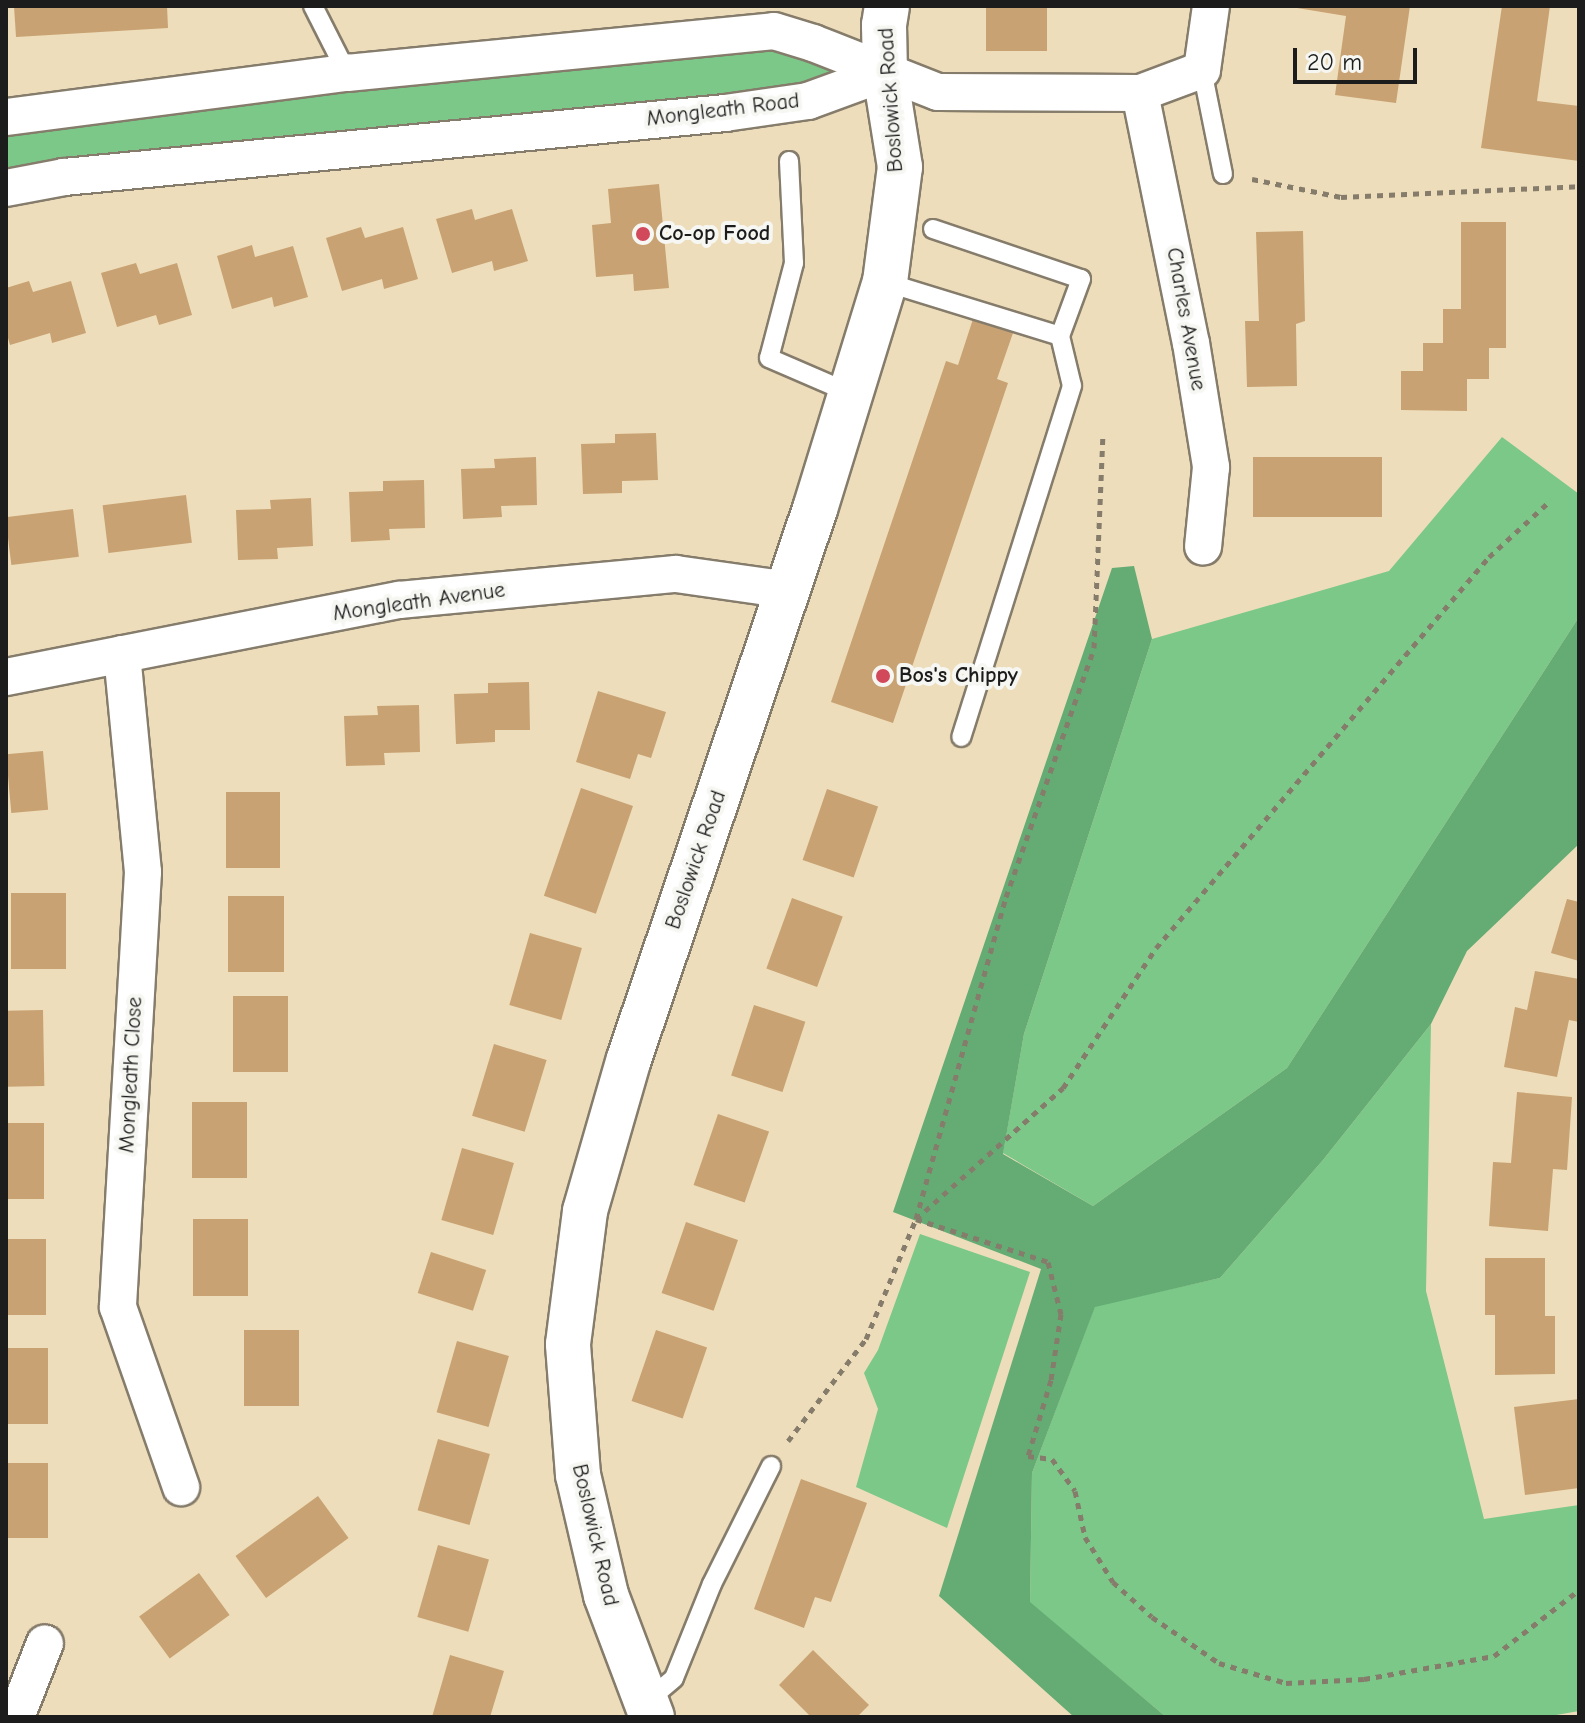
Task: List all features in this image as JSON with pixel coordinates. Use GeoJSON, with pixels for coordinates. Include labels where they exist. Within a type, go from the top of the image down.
{"type":"FeatureCollection","features":[{"type":"Feature","properties":{"kind":"street","name":"Boslowick Road"},"geometry":{"type":"LineString","coordinates":[[649,1710],[606,1595],[578,1475],[568,1344],[585,1211],[629,1059],[788,590],[885,282],[900,167],[885,73],[884,25],[887,6]]}},
{"type":"Feature","properties":{"kind":"street"},"geometry":{"type":"LineString","coordinates":[[6,117],[347,73],[774,31],[938,92],[1140,93],[1202,70],[1211,6]]}},
{"type":"Feature","properties":{"kind":"street","name":"Mongleath Road"},"geometry":{"type":"LineString","coordinates":[[6,188],[64,177],[725,113],[808,101],[885,73]]}},
{"type":"Feature","properties":{"kind":"street","name":"Charles Avenue"},"geometry":{"type":"LineString","coordinates":[[1140,93],[1191,343],[1211,467],[1203,547]]}},
{"type":"Feature","properties":{"kind":"street","name":"Mongleath Avenue"},"geometry":{"type":"LineString","coordinates":[[6,677],[399,600],[676,574],[788,590]]}},
{"type":"Feature","properties":{"kind":"street","name":"Mongleath Close"},"geometry":{"type":"LineString","coordinates":[[122,654],[143,872],[118,1307],[181,1487]]}},
{"type":"Feature","properties":{"kind":"street"},"geometry":{"type":"LineString","coordinates":[[16,1717],[45,1643]]}},
{"type":"Feature","properties":{"kind":"lane"},"geometry":{"type":"LineString","coordinates":[[313,6],[347,73]]}},
{"type":"Feature","properties":{"kind":"lane"},"geometry":{"type":"LineString","coordinates":[[1202,70],[1223,174]]}},
{"type":"Feature","properties":{"kind":"lane"},"geometry":{"type":"LineString","coordinates":[[789,161],[794,263],[769,358],[850,393]]}},
{"type":"Feature","properties":{"kind":"lane"},"geometry":{"type":"LineString","coordinates":[[933,229],[1081,279],[1060,336],[1072,386],[961,737]]}},
{"type":"Feature","properties":{"kind":"lane"},"geometry":{"type":"LineString","coordinates":[[885,282],[1060,336]]}},
{"type":"Feature","properties":{"kind":"lane"},"geometry":{"type":"LineString","coordinates":[[649,1710],[674,1678],[712,1584],[771,1466]]}},
{"type":"Feature","properties":{"kind":"path"},"geometry":{"type":"LineString","coordinates":[[1223,174],[1341,197],[1579,186]]}},
{"type":"Feature","properties":{"kind":"path"},"geometry":{"type":"LineString","coordinates":[[771,1466],[866,1339],[916,1219],[1006,897],[1094,648],[1103,435]]}},
{"type":"Feature","properties":{"kind":"path"},"geometry":{"type":"LineString","coordinates":[[916,1219],[1063,1088],[1156,948],[1489,557],[1551,500]]}},
{"type":"Feature","properties":{"kind":"path"},"geometry":{"type":"LineString","coordinates":[[916,1219],[1048,1262],[1061,1314],[1051,1380],[1028,1456],[1052,1459],[1075,1491],[1085,1537],[1113,1582],[1152,1617],[1219,1663],[1286,1683],[1364,1679],[1494,1656],[1579,1590]]}},
{"type":"Feature","properties":{"kind":"green space"},"geometry":{"type":"Polygon","coordinates":[[[776,46],[851,71],[798,89],[6,176],[6,133],[353,85],[776,46]]]}},
{"type":"Feature","properties":{"kind":"green space"},"geometry":{"type":"Polygon","coordinates":[[[1502,437],[1579,494],[1579,617],[1287,1068],[1093,1206],[1003,1153],[1024,1034],[1152,639],[1389,571],[1502,437]]]}},
{"type":"Feature","properties":{"kind":"green space"},"geometry":{"type":"Polygon","coordinates":[[[1134,566],[1152,639],[1024,1034],[1003,1154],[1093,1206],[1287,1068],[1579,617],[1579,844],[1467,951],[1431,1024],[1323,1160],[1220,1278],[1095,1307],[1032,1473],[1030,1602],[1166,1717],[1074,1717],[939,1596],[1041,1269],[893,1212],[1112,568],[1134,566]]]}},
{"type":"Feature","properties":{"kind":"green space"},"geometry":{"type":"Polygon","coordinates":[[[1431,1024],[1426,1291],[1484,1519],[1579,1505],[1579,1711],[1545,1717],[1166,1717],[1030,1603],[1032,1473],[1095,1306],[1220,1278],[1323,1160],[1431,1024]]]}},
{"type":"Feature","properties":{"kind":"green space"},"geometry":{"type":"Polygon","coordinates":[[[920,1234],[1030,1272],[947,1528],[856,1487],[878,1409],[864,1373],[878,1350],[920,1234]]]}},
{"type":"Feature","properties":{"kind":"building"},"geometry":{"type":"Polygon","coordinates":[[[14,6],[167,6],[168,28],[16,37],[14,6]]]}},
{"type":"Feature","properties":{"kind":"building"},"geometry":{"type":"Polygon","coordinates":[[[986,6],[1047,6],[1047,51],[986,51],[986,6]]]}},
{"type":"Feature","properties":{"kind":"building"},"geometry":{"type":"Polygon","coordinates":[[[1285,6],[1410,6],[1396,103],[1335,95],[1346,16],[1285,6]]]}},
{"type":"Feature","properties":{"kind":"building"},"geometry":{"type":"Polygon","coordinates":[[[1502,6],[1550,6],[1537,101],[1579,106],[1579,161],[1481,148],[1502,6]]]}},
{"type":"Feature","properties":{"kind":"building"},"geometry":{"type":"Polygon","coordinates":[[[659,184],[669,288],[634,291],[633,274],[596,277],[592,225],[611,223],[608,189],[659,184]]]}},
{"type":"Feature","properties":{"kind":"building"},"geometry":{"type":"Polygon","coordinates":[[[472,209],[475,220],[512,209],[528,261],[494,271],[492,261],[452,273],[436,219],[472,209]]]}},
{"type":"Feature","properties":{"kind":"building"},"geometry":{"type":"Polygon","coordinates":[[[1461,222],[1506,222],[1506,348],[1489,348],[1489,379],[1467,379],[1467,411],[1401,410],[1401,371],[1423,371],[1423,343],[1443,343],[1443,309],[1461,309],[1461,222]]]}},
{"type":"Feature","properties":{"kind":"building"},"geometry":{"type":"Polygon","coordinates":[[[361,227],[365,238],[403,227],[418,279],[384,289],[382,279],[342,291],[326,238],[361,227]]]}},
{"type":"Feature","properties":{"kind":"building"},"geometry":{"type":"Polygon","coordinates":[[[1303,231],[1305,321],[1296,324],[1297,386],[1247,387],[1245,321],[1259,321],[1256,232],[1303,231]]]}},
{"type":"Feature","properties":{"kind":"building"},"geometry":{"type":"Polygon","coordinates":[[[252,245],[255,257],[293,246],[308,297],[274,307],[272,297],[232,309],[217,256],[252,245]]]}},
{"type":"Feature","properties":{"kind":"building"},"geometry":{"type":"Polygon","coordinates":[[[136,263],[140,274],[177,263],[192,315],[159,325],[156,315],[117,327],[101,273],[136,263]]]}},
{"type":"Feature","properties":{"kind":"building"},"geometry":{"type":"Polygon","coordinates":[[[29,281],[33,292],[71,281],[86,333],[52,343],[50,333],[10,345],[6,331],[6,288],[29,281]]]}},
{"type":"Feature","properties":{"kind":"building"},"geometry":{"type":"Polygon","coordinates":[[[973,319],[1013,333],[997,379],[1008,383],[893,723],[831,702],[946,361],[958,365],[973,319]]]}},
{"type":"Feature","properties":{"kind":"building"},"geometry":{"type":"Polygon","coordinates":[[[656,433],[658,480],[622,481],[622,493],[583,494],[581,444],[615,443],[615,434],[656,433]]]}},
{"type":"Feature","properties":{"kind":"building"},"geometry":{"type":"Polygon","coordinates":[[[536,457],[537,505],[501,506],[502,517],[463,519],[461,469],[495,468],[494,459],[536,457]]]}},
{"type":"Feature","properties":{"kind":"building"},"geometry":{"type":"Polygon","coordinates":[[[1253,457],[1382,457],[1382,517],[1253,517],[1253,457]]]}},
{"type":"Feature","properties":{"kind":"building"},"geometry":{"type":"Polygon","coordinates":[[[424,480],[425,528],[389,529],[390,540],[351,542],[349,492],[383,491],[383,481],[424,480]]]}},
{"type":"Feature","properties":{"kind":"building"},"geometry":{"type":"Polygon","coordinates":[[[186,495],[192,543],[108,553],[103,505],[186,495]]]}},
{"type":"Feature","properties":{"kind":"building"},"geometry":{"type":"Polygon","coordinates":[[[311,498],[313,546],[277,548],[278,559],[238,560],[236,510],[271,509],[270,500],[311,498]]]}},
{"type":"Feature","properties":{"kind":"building"},"geometry":{"type":"Polygon","coordinates":[[[73,509],[79,557],[11,565],[6,517],[73,509]]]}},
{"type":"Feature","properties":{"kind":"building"},"geometry":{"type":"Polygon","coordinates":[[[529,682],[530,730],[495,730],[495,742],[456,744],[454,694],[488,693],[488,683],[529,682]]]}},
{"type":"Feature","properties":{"kind":"building"},"geometry":{"type":"Polygon","coordinates":[[[598,691],[666,712],[651,758],[638,754],[630,779],[576,762],[598,691]]]}},
{"type":"Feature","properties":{"kind":"building"},"geometry":{"type":"Polygon","coordinates":[[[419,705],[420,752],[384,753],[385,765],[346,766],[344,716],[378,715],[377,706],[419,705]]]}},
{"type":"Feature","properties":{"kind":"building"},"geometry":{"type":"Polygon","coordinates":[[[43,751],[48,810],[11,813],[6,754],[43,751]]]}},
{"type":"Feature","properties":{"kind":"building"},"geometry":{"type":"Polygon","coordinates":[[[581,788],[633,806],[596,914],[544,896],[581,788]]]}},
{"type":"Feature","properties":{"kind":"building"},"geometry":{"type":"Polygon","coordinates":[[[827,789],[878,807],[854,877],[803,860],[827,789]]]}},
{"type":"Feature","properties":{"kind":"building"},"geometry":{"type":"Polygon","coordinates":[[[226,792],[280,792],[280,868],[226,868],[226,792]]]}},
{"type":"Feature","properties":{"kind":"building"},"geometry":{"type":"Polygon","coordinates":[[[11,893],[66,893],[66,969],[11,969],[11,893]]]}},
{"type":"Feature","properties":{"kind":"building"},"geometry":{"type":"Polygon","coordinates":[[[228,896],[284,896],[284,972],[228,972],[228,896]]]}},
{"type":"Feature","properties":{"kind":"building"},"geometry":{"type":"Polygon","coordinates":[[[792,898],[843,916],[817,987],[766,968],[792,898]]]}},
{"type":"Feature","properties":{"kind":"building"},"geometry":{"type":"Polygon","coordinates":[[[1567,899],[1579,902],[1579,961],[1551,953],[1567,899]]]}},
{"type":"Feature","properties":{"kind":"building"},"geometry":{"type":"Polygon","coordinates":[[[530,933],[582,948],[561,1020],[509,1005],[530,933]]]}},
{"type":"Feature","properties":{"kind":"building"},"geometry":{"type":"Polygon","coordinates":[[[1535,971],[1579,979],[1579,1022],[1569,1020],[1557,1077],[1504,1067],[1515,1007],[1527,1010],[1535,971]]]}},
{"type":"Feature","properties":{"kind":"building"},"geometry":{"type":"Polygon","coordinates":[[[233,996],[288,996],[288,1072],[233,1072],[233,996]]]}},
{"type":"Feature","properties":{"kind":"building"},"geometry":{"type":"Polygon","coordinates":[[[754,1005],[805,1022],[782,1092],[731,1075],[754,1005]]]}},
{"type":"Feature","properties":{"kind":"building"},"geometry":{"type":"Polygon","coordinates":[[[43,1010],[44,1086],[7,1087],[6,1011],[43,1010]]]}},
{"type":"Feature","properties":{"kind":"building"},"geometry":{"type":"Polygon","coordinates":[[[494,1044],[547,1060],[525,1132],[472,1116],[494,1044]]]}},
{"type":"Feature","properties":{"kind":"building"},"geometry":{"type":"Polygon","coordinates":[[[1517,1092],[1572,1097],[1567,1170],[1553,1169],[1548,1231],[1489,1226],[1493,1162],[1511,1163],[1517,1092]]]}},
{"type":"Feature","properties":{"kind":"building"},"geometry":{"type":"Polygon","coordinates":[[[192,1102],[247,1102],[247,1178],[192,1178],[192,1102]]]}},
{"type":"Feature","properties":{"kind":"building"},"geometry":{"type":"Polygon","coordinates":[[[718,1114],[769,1132],[745,1202],[694,1185],[718,1114]]]}},
{"type":"Feature","properties":{"kind":"building"},"geometry":{"type":"Polygon","coordinates":[[[6,1123],[44,1123],[44,1199],[6,1199],[6,1123]]]}},
{"type":"Feature","properties":{"kind":"building"},"geometry":{"type":"Polygon","coordinates":[[[462,1148],[514,1163],[493,1235],[441,1220],[462,1148]]]}},
{"type":"Feature","properties":{"kind":"building"},"geometry":{"type":"Polygon","coordinates":[[[193,1219],[248,1219],[248,1296],[193,1296],[193,1219]]]}},
{"type":"Feature","properties":{"kind":"building"},"geometry":{"type":"Polygon","coordinates":[[[686,1222],[738,1240],[714,1311],[662,1293],[686,1222]]]}},
{"type":"Feature","properties":{"kind":"building"},"geometry":{"type":"Polygon","coordinates":[[[6,1239],[46,1239],[46,1315],[6,1315],[6,1239]]]}},
{"type":"Feature","properties":{"kind":"building"},"geometry":{"type":"Polygon","coordinates":[[[431,1252],[486,1270],[473,1311],[418,1293],[431,1252]]]}},
{"type":"Feature","properties":{"kind":"building"},"geometry":{"type":"Polygon","coordinates":[[[1485,1258],[1545,1258],[1545,1316],[1555,1316],[1555,1374],[1495,1375],[1495,1315],[1485,1315],[1485,1258]]]}},
{"type":"Feature","properties":{"kind":"building"},"geometry":{"type":"Polygon","coordinates":[[[244,1330],[299,1330],[299,1406],[244,1406],[244,1330]]]}},
{"type":"Feature","properties":{"kind":"building"},"geometry":{"type":"Polygon","coordinates":[[[656,1330],[707,1348],[683,1418],[632,1401],[656,1330]]]}},
{"type":"Feature","properties":{"kind":"building"},"geometry":{"type":"Polygon","coordinates":[[[457,1341],[509,1356],[489,1427],[437,1412],[457,1341]]]}},
{"type":"Feature","properties":{"kind":"building"},"geometry":{"type":"Polygon","coordinates":[[[6,1348],[48,1348],[48,1424],[6,1424],[6,1348]]]}},
{"type":"Feature","properties":{"kind":"building"},"geometry":{"type":"Polygon","coordinates":[[[1579,1399],[1579,1488],[1525,1495],[1514,1407],[1579,1399]]]}},
{"type":"Feature","properties":{"kind":"building"},"geometry":{"type":"Polygon","coordinates":[[[438,1439],[490,1454],[470,1525],[418,1510],[438,1439]]]}},
{"type":"Feature","properties":{"kind":"building"},"geometry":{"type":"Polygon","coordinates":[[[6,1463],[48,1463],[48,1538],[6,1538],[6,1463]]]}},
{"type":"Feature","properties":{"kind":"building"},"geometry":{"type":"Polygon","coordinates":[[[801,1479],[867,1503],[831,1602],[815,1597],[804,1628],[754,1609],[801,1479]]]}},
{"type":"Feature","properties":{"kind":"building"},"geometry":{"type":"Polygon","coordinates":[[[318,1496],[349,1538],[266,1598],[235,1556],[318,1496]]]}},
{"type":"Feature","properties":{"kind":"building"},"geometry":{"type":"Polygon","coordinates":[[[438,1545],[489,1560],[468,1632],[417,1617],[438,1545]]]}},
{"type":"Feature","properties":{"kind":"building"},"geometry":{"type":"Polygon","coordinates":[[[199,1573],[230,1615],[170,1659],[139,1616],[199,1573]]]}},
{"type":"Feature","properties":{"kind":"building"},"geometry":{"type":"Polygon","coordinates":[[[813,1650],[869,1705],[857,1717],[811,1717],[779,1685],[813,1650]]]}},
{"type":"Feature","properties":{"kind":"building"},"geometry":{"type":"Polygon","coordinates":[[[450,1655],[504,1671],[490,1717],[432,1717],[450,1655]]]}},
{"type":"Feature","properties":{"kind":"place","name":"Co-op Food"},"geometry":{"type":"Point","coordinates":[643,234]}},
{"type":"Feature","properties":{"kind":"place","name":"Bos's Chippy"},"geometry":{"type":"Point","coordinates":[883,676]}}]}
